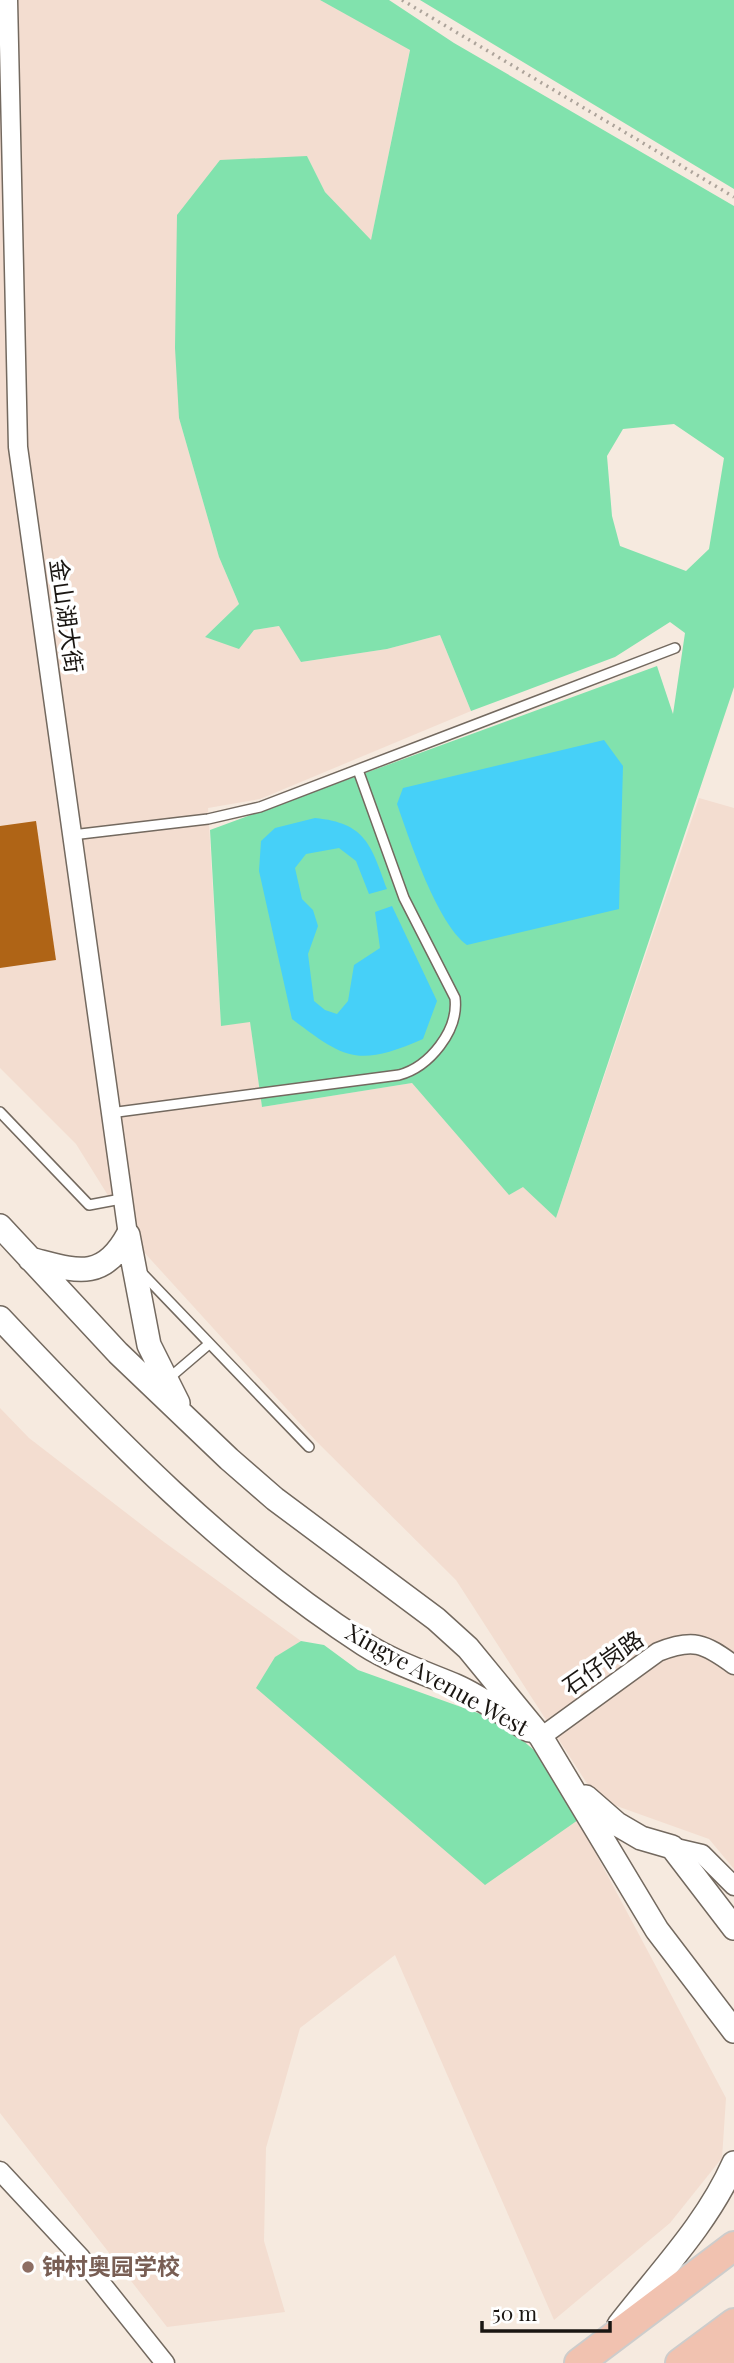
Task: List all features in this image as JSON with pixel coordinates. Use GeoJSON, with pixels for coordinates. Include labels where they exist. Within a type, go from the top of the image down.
{"type":"FeatureCollection","features":[{"type":"Feature","properties":{"kind":"main road"},"geometry":{"type":"LineString","coordinates":[[579,2363],[734,2246]]}},
{"type":"Feature","properties":{"kind":"main road"},"geometry":{"type":"LineString","coordinates":[[680,2363],[734,2323]]}},
{"type":"Feature","properties":{"kind":"main road"},"geometry":{"type":"LineString","coordinates":[[716,2363],[734,2351]]}},
{"type":"Feature","properties":{"kind":"street","name":"金山湖大街"},"geometry":{"type":"LineString","coordinates":[[8,0],[18,447],[128,1235]]}},
{"type":"Feature","properties":{"kind":"street","name":"Xingye Avenue West"},"geometry":{"type":"LineString","coordinates":[[0,1226],[118,1353],[204,1436],[275,1499],[436,1619],[468,1648],[541,1737]]}},
{"type":"Feature","properties":{"kind":"street"},"geometry":{"type":"LineString","coordinates":[[30,1259],[75,1271],[91,1269],[106,1264],[118,1253],[128,1235]]}},
{"type":"Feature","properties":{"kind":"street"},"geometry":{"type":"LineString","coordinates":[[128,1235],[149,1345],[176,1401],[204,1436]]}},
{"type":"Feature","properties":{"kind":"street","name":"Xingye Avenue West"},"geometry":{"type":"LineString","coordinates":[[0,1318],[145,1468],[289,1590],[366,1645],[421,1673],[458,1687],[541,1737]]}},
{"type":"Feature","properties":{"kind":"street","name":"石仔岗路"},"geometry":{"type":"LineString","coordinates":[[541,1737],[658,1652],[677,1644],[695,1642],[734,1665]]}},
{"type":"Feature","properties":{"kind":"street"},"geometry":{"type":"LineString","coordinates":[[541,1737],[657,1930],[734,2031]]}},
{"type":"Feature","properties":{"kind":"street"},"geometry":{"type":"LineString","coordinates":[[571,1783],[617,1824],[641,1838],[702,1854],[734,1886]]}},
{"type":"Feature","properties":{"kind":"street"},"geometry":{"type":"LineString","coordinates":[[672,1847],[734,1928]]}},
{"type":"Feature","properties":{"kind":"street"},"geometry":{"type":"LineString","coordinates":[[604,2344],[696,2230],[722,2190],[734,2163]]}},
{"type":"Feature","properties":{"kind":"street"},"geometry":{"type":"LineString","coordinates":[[0,2171],[82,2258],[165,2363]]}},
{"type":"Feature","properties":{"kind":"lane"},"geometry":{"type":"LineString","coordinates":[[72,835],[208,819],[260,807],[675,648]]}},
{"type":"Feature","properties":{"kind":"lane"},"geometry":{"type":"LineString","coordinates":[[110,1113],[399,1075],[414,1071],[427,1060],[451,1028],[456,1014],[455,998],[404,898],[358,770]]}},
{"type":"Feature","properties":{"kind":"lane"},"geometry":{"type":"LineString","coordinates":[[0,1112],[89,1205],[121,1199]]}},
{"type":"Feature","properties":{"kind":"lane"},"geometry":{"type":"LineString","coordinates":[[132,1263],[309,1447]]}},
{"type":"Feature","properties":{"kind":"lane"},"geometry":{"type":"LineString","coordinates":[[166,1381],[209,1344]]}},
{"type":"Feature","properties":{"kind":"path"},"geometry":{"type":"LineString","coordinates":[[402,0],[734,197]]}},
{"type":"Feature","properties":{"kind":"shaded area"},"geometry":{"type":"Polygon","coordinates":[[[0,0],[320,0],[410,49],[371,241],[325,192],[307,156],[179,418],[219,557],[239,604],[205,637],[280,626],[301,662],[387,649],[440,635],[471,711],[260,799],[208,808],[221,1025],[250,1021],[262,1107],[412,1083],[509,1194],[523,1186],[556,1218],[699,798],[734,808],[734,1869],[709,1839],[597,1799],[456,1580],[316,1441],[142,1250],[76,1144],[0,1068],[0,0]]]}},
{"type":"Feature","properties":{"kind":"shaded area"},"geometry":{"type":"Polygon","coordinates":[[[0,1408],[29,1438],[164,1542],[301,1641],[275,1658],[578,1820],[726,2098],[722,2158],[670,2223],[554,2320],[395,1955],[300,2028],[266,2148],[264,2241],[285,2312],[167,2327],[0,2113],[0,1408]]]}},
{"type":"Feature","properties":{"kind":"green space"},"geometry":{"type":"Polygon","coordinates":[[[320,0],[389,0],[454,43],[734,206],[734,687],[556,1218],[523,1187],[509,1195],[412,1083],[262,1107],[250,1022],[221,1026],[210,830],[657,666],[673,714],[685,633],[670,622],[615,657],[471,711],[440,635],[387,649],[301,662],[279,626],[254,630],[239,649],[205,637],[239,604],[219,557],[179,418],[175,348],[177,215],[220,160],[307,156],[325,192],[371,240],[410,50],[320,0]],[[674,424],[623,429],[607,456],[612,516],[620,546],[686,571],[709,549],[724,458],[674,424]]]}},
{"type":"Feature","properties":{"kind":"green space"},"geometry":{"type":"Polygon","coordinates":[[[420,0],[734,0],[734,189],[420,0]]]}},
{"type":"Feature","properties":{"kind":"green space"},"geometry":{"type":"Polygon","coordinates":[[[301,1641],[324,1645],[358,1670],[500,1721],[535,1751],[578,1820],[485,1885],[256,1688],[275,1657],[301,1641]]]}},
{"type":"Feature","properties":{"kind":"water"},"geometry":{"type":"Polygon","coordinates":[[[604,740],[623,766],[619,909],[467,945],[445,919],[417,859],[397,804],[403,788],[604,740]]]}},
{"type":"Feature","properties":{"kind":"water"},"geometry":{"type":"Polygon","coordinates":[[[315,818],[346,825],[356,831],[371,849],[387,889],[369,894],[356,861],[339,848],[306,854],[295,868],[302,899],[313,910],[318,926],[308,954],[314,1001],[325,1010],[337,1014],[348,1001],[354,965],[380,948],[375,912],[392,906],[437,1001],[423,1039],[383,1053],[353,1055],[326,1043],[292,1019],[259,871],[261,841],[275,828],[315,818]]]}},
{"type":"Feature","properties":{"kind":"building"},"geometry":{"type":"Polygon","coordinates":[[[36,821],[56,960],[0,968],[0,826],[36,821]]]}},
{"type":"Feature","properties":{"kind":"place","name":"钟村奥园学校"},"geometry":{"type":"Point","coordinates":[28,2267]}}]}
